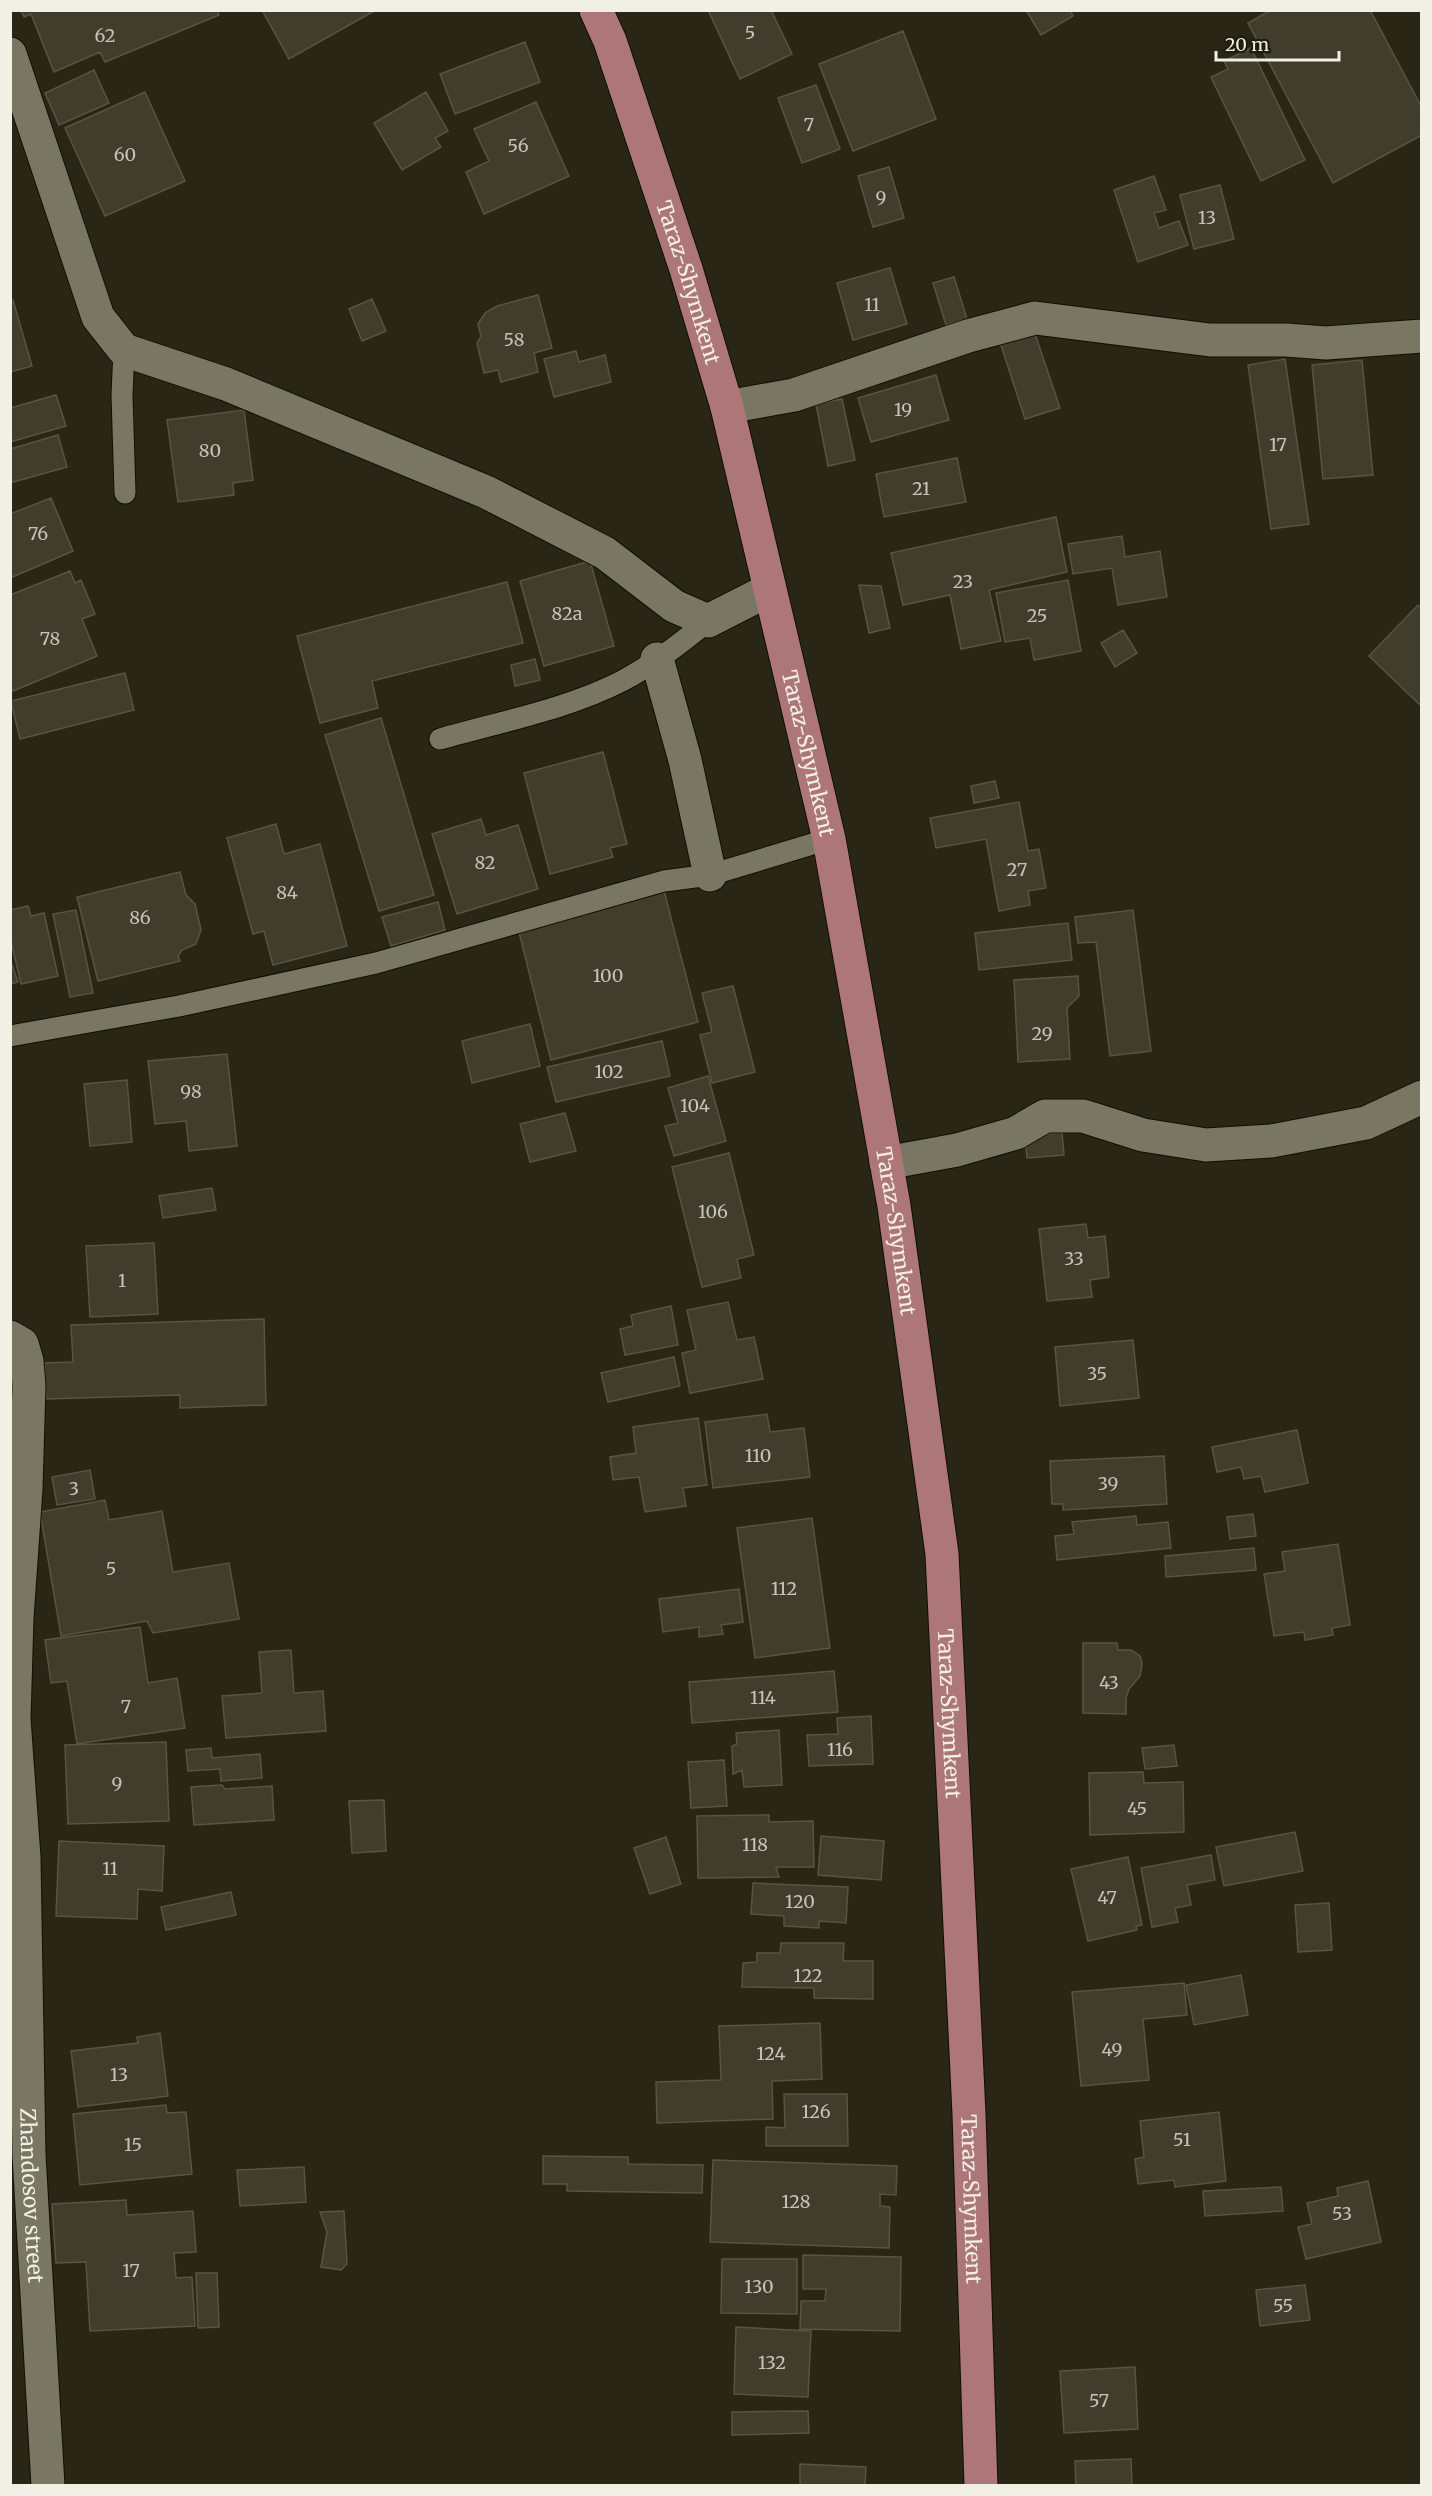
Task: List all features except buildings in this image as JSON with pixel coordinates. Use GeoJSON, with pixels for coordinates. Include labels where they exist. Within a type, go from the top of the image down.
{"type":"FeatureCollection","features":[{"type":"Feature","properties":{"kind":"main road","name":"Taraz-Shymkent"},"geometry":{"type":"LineString","coordinates":[[596,10],[610,41],[676,236],[727,407],[829,839],[894,1206],[942,1554],[968,2102],[981,2486]]}},
{"type":"Feature","properties":{"kind":"street"},"geometry":{"type":"LineString","coordinates":[[10,54],[98,317],[124,350],[226,384],[486,492],[605,553],[674,606],[708,621],[770,590]]}},
{"type":"Feature","properties":{"kind":"street"},"geometry":{"type":"LineString","coordinates":[[727,407],[794,395],[968,336],[1035,318],[1210,340],[1286,340],[1326,343],[1422,336]]}},
{"type":"Feature","properties":{"kind":"street"},"geometry":{"type":"LineString","coordinates":[[657,659],[685,760],[710,875]]}},
{"type":"Feature","properties":{"kind":"street"},"geometry":{"type":"LineString","coordinates":[[886,1163],[977,1144],[1016,1132],[1045,1116],[1083,1116],[1143,1135],[1206,1145],[1271,1141],[1366,1123],[1422,1097]]}},
{"type":"Feature","properties":{"kind":"street","name":"Zhandosov street"},"geometry":{"type":"LineString","coordinates":[[10,1336],[22,1344],[27,1361],[29,1385],[14,1719],[24,1857],[29,2155],[48,2486]]}},
{"type":"Feature","properties":{"kind":"lane"},"geometry":{"type":"LineString","coordinates":[[124,350],[122,395],[125,493]]}},
{"type":"Feature","properties":{"kind":"lane"},"geometry":{"type":"LineString","coordinates":[[440,740],[567,703],[622,681],[673,650],[708,621]]}},
{"type":"Feature","properties":{"kind":"lane"},"geometry":{"type":"LineString","coordinates":[[10,1036],[179,1006],[376,963],[664,881],[710,875],[829,839]]}}]}
